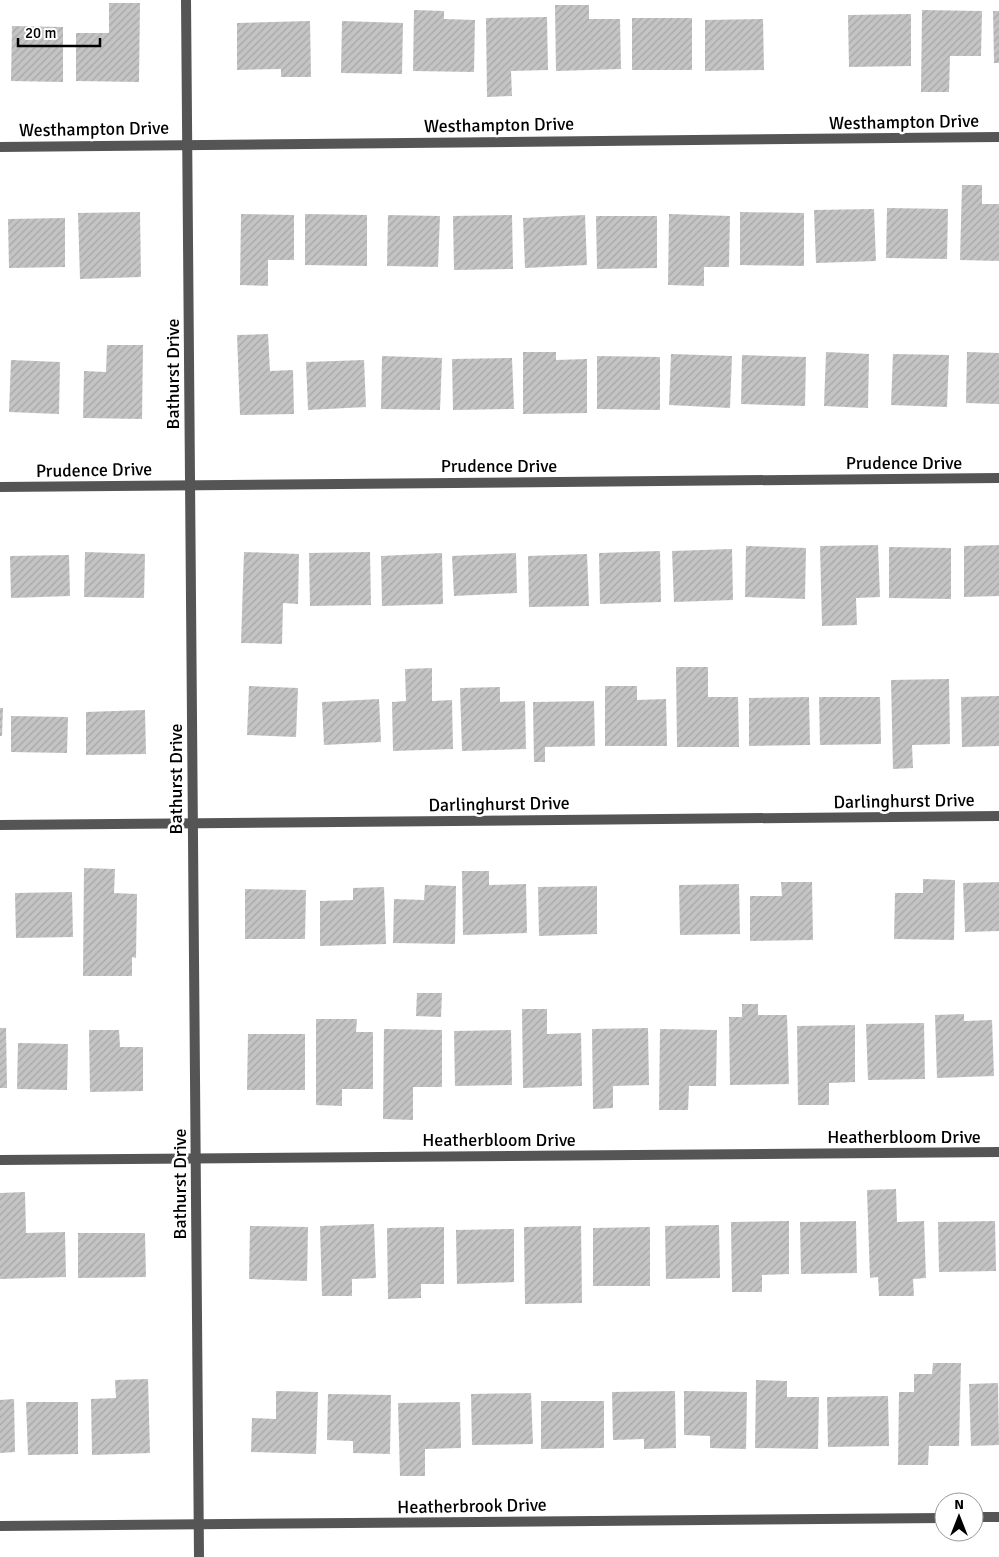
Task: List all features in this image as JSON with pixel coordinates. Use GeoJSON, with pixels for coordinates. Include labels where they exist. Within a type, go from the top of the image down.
{"type":"FeatureCollection","features":[{"type":"Feature","properties":{"kind":"street","name":"Bathurst Drive"},"geometry":{"type":"LineString","coordinates":[[186,0],[199,1557]]}},
{"type":"Feature","properties":{"kind":"street","name":"Westhampton Drive"},"geometry":{"type":"LineString","coordinates":[[0,147],[999,137]]}},
{"type":"Feature","properties":{"kind":"street","name":"Prudence Drive"},"geometry":{"type":"LineString","coordinates":[[0,487],[999,478]]}},
{"type":"Feature","properties":{"kind":"street","name":"Darlinghurst Drive"},"geometry":{"type":"LineString","coordinates":[[0,825],[999,816]]}},
{"type":"Feature","properties":{"kind":"street","name":"Heatherbloom Drive"},"geometry":{"type":"LineString","coordinates":[[0,1160],[999,1152]]}},
{"type":"Feature","properties":{"kind":"street"},"geometry":{"type":"LineString","coordinates":[[984,1517],[999,1517]]}},
{"type":"Feature","properties":{"kind":"street","name":"Heatherbrook Drive"},"geometry":{"type":"LineString","coordinates":[[0,1526],[934,1518]]}},
{"type":"Feature","properties":{"kind":"building"},"geometry":{"type":"Polygon","coordinates":[[[109,3],[140,3],[139,82],[76,81],[76,33],[109,33],[109,3]]]}},
{"type":"Feature","properties":{"kind":"building"},"geometry":{"type":"Polygon","coordinates":[[[555,5],[589,5],[589,19],[620,19],[621,69],[556,71],[555,5]]]}},
{"type":"Feature","properties":{"kind":"building"},"geometry":{"type":"Polygon","coordinates":[[[414,10],[444,11],[444,19],[475,20],[474,72],[413,71],[414,10]]]}},
{"type":"Feature","properties":{"kind":"building"},"geometry":{"type":"Polygon","coordinates":[[[922,10],[982,11],[981,56],[950,56],[949,92],[921,92],[922,10]]]}},
{"type":"Feature","properties":{"kind":"building"},"geometry":{"type":"Polygon","coordinates":[[[993,11],[999,11],[999,63],[994,63],[993,11]]]}},
{"type":"Feature","properties":{"kind":"building"},"geometry":{"type":"Polygon","coordinates":[[[911,14],[911,66],[849,67],[848,15],[911,14]]]}},
{"type":"Feature","properties":{"kind":"building"},"geometry":{"type":"Polygon","coordinates":[[[547,17],[548,70],[511,71],[512,96],[487,97],[486,18],[547,17]]]}},
{"type":"Feature","properties":{"kind":"building"},"geometry":{"type":"Polygon","coordinates":[[[632,18],[692,18],[692,70],[632,70],[632,18]]]}},
{"type":"Feature","properties":{"kind":"building"},"geometry":{"type":"Polygon","coordinates":[[[763,19],[764,70],[705,71],[705,20],[763,19]]]}},
{"type":"Feature","properties":{"kind":"building"},"geometry":{"type":"Polygon","coordinates":[[[310,21],[311,77],[281,77],[281,69],[237,70],[237,23],[310,21]]]}},
{"type":"Feature","properties":{"kind":"building"},"geometry":{"type":"Polygon","coordinates":[[[342,21],[403,23],[402,74],[341,73],[342,21]]]}},
{"type":"Feature","properties":{"kind":"building"},"geometry":{"type":"Polygon","coordinates":[[[12,26],[63,27],[63,82],[11,81],[12,26]]]}},
{"type":"Feature","properties":{"kind":"building"},"geometry":{"type":"Polygon","coordinates":[[[962,185],[982,185],[982,204],[999,204],[999,261],[960,260],[962,185]]]}},
{"type":"Feature","properties":{"kind":"building"},"geometry":{"type":"Polygon","coordinates":[[[887,208],[948,209],[947,259],[886,258],[887,208]]]}},
{"type":"Feature","properties":{"kind":"building"},"geometry":{"type":"Polygon","coordinates":[[[874,209],[876,261],[816,263],[814,210],[874,209]]]}},
{"type":"Feature","properties":{"kind":"building"},"geometry":{"type":"Polygon","coordinates":[[[140,212],[141,277],[80,279],[78,213],[140,212]]]}},
{"type":"Feature","properties":{"kind":"building"},"geometry":{"type":"Polygon","coordinates":[[[740,212],[804,213],[804,266],[740,265],[740,212]]]}},
{"type":"Feature","properties":{"kind":"building"},"geometry":{"type":"Polygon","coordinates":[[[241,214],[294,215],[294,260],[268,260],[268,286],[240,285],[241,214]]]}},
{"type":"Feature","properties":{"kind":"building"},"geometry":{"type":"Polygon","coordinates":[[[305,214],[367,215],[367,266],[305,265],[305,214]]]}},
{"type":"Feature","properties":{"kind":"building"},"geometry":{"type":"Polygon","coordinates":[[[669,214],[730,216],[729,267],[704,267],[704,286],[668,285],[669,214]]]}},
{"type":"Feature","properties":{"kind":"building"},"geometry":{"type":"Polygon","coordinates":[[[388,215],[440,216],[438,267],[387,266],[388,215]]]}},
{"type":"Feature","properties":{"kind":"building"},"geometry":{"type":"Polygon","coordinates":[[[512,215],[513,269],[454,270],[453,216],[512,215]]]}},
{"type":"Feature","properties":{"kind":"building"},"geometry":{"type":"Polygon","coordinates":[[[585,215],[587,265],[525,268],[523,218],[585,215]]]}},
{"type":"Feature","properties":{"kind":"building"},"geometry":{"type":"Polygon","coordinates":[[[596,216],[657,216],[657,268],[597,269],[596,216]]]}},
{"type":"Feature","properties":{"kind":"building"},"geometry":{"type":"Polygon","coordinates":[[[65,218],[65,267],[9,268],[8,219],[65,218]]]}},
{"type":"Feature","properties":{"kind":"building"},"geometry":{"type":"Polygon","coordinates":[[[268,334],[270,371],[293,370],[294,414],[240,415],[237,335],[268,334]]]}},
{"type":"Feature","properties":{"kind":"building"},"geometry":{"type":"Polygon","coordinates":[[[107,345],[143,345],[142,419],[83,418],[84,371],[106,372],[107,345]]]}},
{"type":"Feature","properties":{"kind":"building"},"geometry":{"type":"Polygon","coordinates":[[[523,352],[556,352],[556,360],[587,359],[587,413],[523,414],[523,352]]]}},
{"type":"Feature","properties":{"kind":"building"},"geometry":{"type":"Polygon","coordinates":[[[826,352],[869,354],[868,408],[824,406],[826,352]]]}},
{"type":"Feature","properties":{"kind":"building"},"geometry":{"type":"Polygon","coordinates":[[[967,352],[999,353],[999,404],[966,403],[967,352]]]}},
{"type":"Feature","properties":{"kind":"building"},"geometry":{"type":"Polygon","coordinates":[[[671,354],[732,356],[730,408],[669,405],[671,354]]]}},
{"type":"Feature","properties":{"kind":"building"},"geometry":{"type":"Polygon","coordinates":[[[893,354],[949,355],[947,407],[891,405],[893,354]]]}},
{"type":"Feature","properties":{"kind":"building"},"geometry":{"type":"Polygon","coordinates":[[[742,355],[806,357],[805,406],[741,404],[742,355]]]}},
{"type":"Feature","properties":{"kind":"building"},"geometry":{"type":"Polygon","coordinates":[[[382,356],[442,358],[440,410],[381,409],[382,356]]]}},
{"type":"Feature","properties":{"kind":"building"},"geometry":{"type":"Polygon","coordinates":[[[597,356],[660,357],[660,410],[597,409],[597,356]]]}},
{"type":"Feature","properties":{"kind":"building"},"geometry":{"type":"Polygon","coordinates":[[[512,358],[514,409],[453,410],[452,359],[512,358]]]}},
{"type":"Feature","properties":{"kind":"building"},"geometry":{"type":"Polygon","coordinates":[[[11,360],[60,362],[59,414],[9,412],[11,360]]]}},
{"type":"Feature","properties":{"kind":"building"},"geometry":{"type":"Polygon","coordinates":[[[364,360],[366,407],[308,410],[306,362],[364,360]]]}},
{"type":"Feature","properties":{"kind":"building"},"geometry":{"type":"Polygon","coordinates":[[[878,545],[880,597],[856,598],[857,625],[822,626],[820,546],[878,545]]]}},
{"type":"Feature","properties":{"kind":"building"},"geometry":{"type":"Polygon","coordinates":[[[999,545],[999,596],[964,597],[964,546],[999,545]]]}},
{"type":"Feature","properties":{"kind":"building"},"geometry":{"type":"Polygon","coordinates":[[[746,546],[806,548],[805,599],[745,597],[746,546]]]}},
{"type":"Feature","properties":{"kind":"building"},"geometry":{"type":"Polygon","coordinates":[[[889,547],[951,548],[951,599],[889,598],[889,547]]]}},
{"type":"Feature","properties":{"kind":"building"},"geometry":{"type":"Polygon","coordinates":[[[732,549],[733,600],[674,602],[672,551],[732,549]]]}},
{"type":"Feature","properties":{"kind":"building"},"geometry":{"type":"Polygon","coordinates":[[[660,551],[661,602],[600,604],[599,553],[660,551]]]}},
{"type":"Feature","properties":{"kind":"building"},"geometry":{"type":"Polygon","coordinates":[[[85,552],[145,554],[144,598],[84,597],[85,552]]]}},
{"type":"Feature","properties":{"kind":"building"},"geometry":{"type":"Polygon","coordinates":[[[244,552],[299,554],[298,604],[283,603],[282,644],[241,643],[244,552]]]}},
{"type":"Feature","properties":{"kind":"building"},"geometry":{"type":"Polygon","coordinates":[[[370,552],[371,605],[310,606],[309,553],[370,552]]]}},
{"type":"Feature","properties":{"kind":"building"},"geometry":{"type":"Polygon","coordinates":[[[442,553],[443,604],[382,606],[381,556],[442,553]]]}},
{"type":"Feature","properties":{"kind":"building"},"geometry":{"type":"Polygon","coordinates":[[[516,553],[517,593],[454,596],[452,556],[516,553]]]}},
{"type":"Feature","properties":{"kind":"building"},"geometry":{"type":"Polygon","coordinates":[[[587,554],[589,606],[529,607],[528,556],[587,554]]]}},
{"type":"Feature","properties":{"kind":"building"},"geometry":{"type":"Polygon","coordinates":[[[69,555],[70,596],[11,598],[10,556],[69,555]]]}},
{"type":"Feature","properties":{"kind":"building"},"geometry":{"type":"Polygon","coordinates":[[[676,667],[708,667],[708,697],[738,697],[739,747],[677,747],[676,667]]]}},
{"type":"Feature","properties":{"kind":"building"},"geometry":{"type":"Polygon","coordinates":[[[432,668],[432,701],[452,700],[453,749],[393,751],[392,702],[406,701],[405,669],[432,668]]]}},
{"type":"Feature","properties":{"kind":"building"},"geometry":{"type":"Polygon","coordinates":[[[949,679],[950,744],[912,745],[913,768],[893,769],[891,680],[949,679]]]}},
{"type":"Feature","properties":{"kind":"building"},"geometry":{"type":"Polygon","coordinates":[[[249,686],[298,688],[296,737],[247,735],[249,686]]]}},
{"type":"Feature","properties":{"kind":"building"},"geometry":{"type":"Polygon","coordinates":[[[605,686],[637,686],[637,700],[666,699],[667,746],[605,746],[605,686]]]}},
{"type":"Feature","properties":{"kind":"building"},"geometry":{"type":"Polygon","coordinates":[[[500,687],[500,702],[525,701],[526,749],[462,751],[460,688],[500,687]]]}},
{"type":"Feature","properties":{"kind":"building"},"geometry":{"type":"Polygon","coordinates":[[[999,696],[999,746],[962,747],[961,697],[999,696]]]}},
{"type":"Feature","properties":{"kind":"building"},"geometry":{"type":"Polygon","coordinates":[[[809,697],[810,745],[749,746],[749,698],[809,697]]]}},
{"type":"Feature","properties":{"kind":"building"},"geometry":{"type":"Polygon","coordinates":[[[819,697],[880,697],[881,744],[820,745],[819,697]]]}},
{"type":"Feature","properties":{"kind":"building"},"geometry":{"type":"Polygon","coordinates":[[[379,699],[381,742],[324,745],[322,702],[379,699]]]}},
{"type":"Feature","properties":{"kind":"building"},"geometry":{"type":"Polygon","coordinates":[[[594,701],[595,746],[545,747],[545,762],[534,762],[533,702],[594,701]]]}},
{"type":"Feature","properties":{"kind":"building"},"geometry":{"type":"Polygon","coordinates":[[[0,708],[3,708],[2,736],[0,736],[0,708]]]}},
{"type":"Feature","properties":{"kind":"building"},"geometry":{"type":"Polygon","coordinates":[[[145,710],[146,754],[86,755],[86,712],[145,710]]]}},
{"type":"Feature","properties":{"kind":"building"},"geometry":{"type":"Polygon","coordinates":[[[11,716],[68,717],[67,753],[11,752],[11,716]]]}},
{"type":"Feature","properties":{"kind":"building"},"geometry":{"type":"Polygon","coordinates":[[[84,868],[115,869],[114,893],[137,894],[136,958],[132,957],[132,976],[83,976],[84,868]]]}},
{"type":"Feature","properties":{"kind":"building"},"geometry":{"type":"Polygon","coordinates":[[[462,871],[489,871],[489,885],[526,884],[527,933],[463,935],[462,871]]]}},
{"type":"Feature","properties":{"kind":"building"},"geometry":{"type":"Polygon","coordinates":[[[923,879],[955,880],[954,940],[894,939],[895,893],[923,893],[923,879]]]}},
{"type":"Feature","properties":{"kind":"building"},"geometry":{"type":"Polygon","coordinates":[[[781,882],[812,882],[813,940],[750,941],[750,896],[782,896],[781,882]]]}},
{"type":"Feature","properties":{"kind":"building"},"geometry":{"type":"Polygon","coordinates":[[[999,882],[999,931],[965,932],[963,883],[999,882]]]}},
{"type":"Feature","properties":{"kind":"building"},"geometry":{"type":"Polygon","coordinates":[[[739,884],[740,934],[680,935],[679,885],[739,884]]]}},
{"type":"Feature","properties":{"kind":"building"},"geometry":{"type":"Polygon","coordinates":[[[425,885],[456,886],[455,944],[393,943],[394,899],[424,900],[425,885]]]}},
{"type":"Feature","properties":{"kind":"building"},"geometry":{"type":"Polygon","coordinates":[[[597,886],[597,934],[539,936],[538,887],[597,886]]]}},
{"type":"Feature","properties":{"kind":"building"},"geometry":{"type":"Polygon","coordinates":[[[384,887],[386,944],[320,946],[320,901],[353,900],[353,888],[384,887]]]}},
{"type":"Feature","properties":{"kind":"building"},"geometry":{"type":"Polygon","coordinates":[[[245,889],[306,890],[305,939],[245,939],[245,889]]]}},
{"type":"Feature","properties":{"kind":"building"},"geometry":{"type":"Polygon","coordinates":[[[72,892],[73,937],[16,938],[15,893],[72,892]]]}},
{"type":"Feature","properties":{"kind":"building"},"geometry":{"type":"Polygon","coordinates":[[[417,993],[442,993],[441,1017],[416,1016],[417,993]]]}},
{"type":"Feature","properties":{"kind":"building"},"geometry":{"type":"Polygon","coordinates":[[[742,1004],[758,1004],[758,1015],[787,1015],[789,1084],[730,1085],[729,1017],[742,1017],[742,1004]]]}},
{"type":"Feature","properties":{"kind":"building"},"geometry":{"type":"Polygon","coordinates":[[[522,1009],[547,1009],[547,1034],[581,1033],[582,1086],[523,1088],[522,1009]]]}},
{"type":"Feature","properties":{"kind":"building"},"geometry":{"type":"Polygon","coordinates":[[[964,1014],[964,1021],[992,1020],[994,1076],[937,1078],[935,1015],[964,1014]]]}},
{"type":"Feature","properties":{"kind":"building"},"geometry":{"type":"Polygon","coordinates":[[[316,1019],[357,1019],[356,1032],[373,1032],[373,1089],[342,1089],[342,1106],[316,1105],[316,1019]]]}},
{"type":"Feature","properties":{"kind":"building"},"geometry":{"type":"Polygon","coordinates":[[[924,1023],[925,1079],[868,1080],[866,1024],[924,1023]]]}},
{"type":"Feature","properties":{"kind":"building"},"geometry":{"type":"Polygon","coordinates":[[[855,1025],[855,1082],[829,1083],[829,1105],[798,1105],[797,1026],[855,1025]]]}},
{"type":"Feature","properties":{"kind":"building"},"geometry":{"type":"Polygon","coordinates":[[[0,1028],[6,1028],[7,1088],[0,1088],[0,1028]]]}},
{"type":"Feature","properties":{"kind":"building"},"geometry":{"type":"Polygon","coordinates":[[[648,1028],[649,1085],[613,1086],[613,1108],[593,1109],[592,1029],[648,1028]]]}},
{"type":"Feature","properties":{"kind":"building"},"geometry":{"type":"Polygon","coordinates":[[[384,1029],[442,1030],[442,1087],[413,1087],[413,1120],[383,1119],[384,1029]]]}},
{"type":"Feature","properties":{"kind":"building"},"geometry":{"type":"Polygon","coordinates":[[[660,1029],[717,1030],[716,1086],[689,1086],[688,1110],[659,1110],[660,1029]]]}},
{"type":"Feature","properties":{"kind":"building"},"geometry":{"type":"Polygon","coordinates":[[[89,1030],[119,1030],[120,1047],[143,1047],[143,1091],[90,1092],[89,1030]]]}},
{"type":"Feature","properties":{"kind":"building"},"geometry":{"type":"Polygon","coordinates":[[[511,1030],[512,1085],[455,1086],[454,1031],[511,1030]]]}},
{"type":"Feature","properties":{"kind":"building"},"geometry":{"type":"Polygon","coordinates":[[[248,1034],[305,1034],[305,1090],[247,1090],[248,1034]]]}},
{"type":"Feature","properties":{"kind":"building"},"geometry":{"type":"Polygon","coordinates":[[[18,1043],[68,1044],[67,1090],[17,1089],[18,1043]]]}},
{"type":"Feature","properties":{"kind":"building"},"geometry":{"type":"Polygon","coordinates":[[[896,1189],[897,1222],[924,1221],[926,1278],[913,1279],[914,1296],[879,1296],[878,1277],[870,1278],[867,1190],[896,1189]]]}},
{"type":"Feature","properties":{"kind":"building"},"geometry":{"type":"Polygon","coordinates":[[[25,1192],[26,1233],[65,1232],[66,1277],[0,1279],[0,1193],[25,1192]]]}},
{"type":"Feature","properties":{"kind":"building"},"geometry":{"type":"Polygon","coordinates":[[[789,1221],[789,1274],[762,1275],[762,1292],[732,1292],[731,1222],[789,1221]]]}},
{"type":"Feature","properties":{"kind":"building"},"geometry":{"type":"Polygon","coordinates":[[[856,1221],[857,1273],[801,1274],[800,1222],[856,1221]]]}},
{"type":"Feature","properties":{"kind":"building"},"geometry":{"type":"Polygon","coordinates":[[[995,1221],[996,1271],[939,1272],[938,1222],[995,1221]]]}},
{"type":"Feature","properties":{"kind":"building"},"geometry":{"type":"Polygon","coordinates":[[[374,1224],[376,1278],[352,1279],[352,1296],[322,1296],[320,1226],[374,1224]]]}},
{"type":"Feature","properties":{"kind":"building"},"geometry":{"type":"Polygon","coordinates":[[[719,1225],[720,1278],[666,1279],[665,1226],[719,1225]]]}},
{"type":"Feature","properties":{"kind":"building"},"geometry":{"type":"Polygon","coordinates":[[[250,1226],[308,1227],[307,1281],[249,1279],[250,1226]]]}},
{"type":"Feature","properties":{"kind":"building"},"geometry":{"type":"Polygon","coordinates":[[[581,1226],[582,1303],[525,1304],[524,1227],[581,1226]]]}},
{"type":"Feature","properties":{"kind":"building"},"geometry":{"type":"Polygon","coordinates":[[[444,1227],[444,1284],[421,1284],[421,1298],[388,1299],[387,1228],[444,1227]]]}},
{"type":"Feature","properties":{"kind":"building"},"geometry":{"type":"Polygon","coordinates":[[[650,1227],[650,1286],[593,1286],[593,1228],[650,1227]]]}},
{"type":"Feature","properties":{"kind":"building"},"geometry":{"type":"Polygon","coordinates":[[[514,1229],[514,1282],[457,1284],[456,1230],[514,1229]]]}},
{"type":"Feature","properties":{"kind":"building"},"geometry":{"type":"Polygon","coordinates":[[[78,1233],[145,1233],[146,1277],[78,1278],[78,1233]]]}},
{"type":"Feature","properties":{"kind":"building"},"geometry":{"type":"Polygon","coordinates":[[[933,1363],[961,1363],[959,1446],[929,1446],[928,1465],[898,1465],[899,1392],[914,1392],[914,1374],[932,1374],[933,1363]]]}},
{"type":"Feature","properties":{"kind":"building"},"geometry":{"type":"Polygon","coordinates":[[[148,1379],[150,1453],[92,1455],[91,1399],[116,1398],[115,1380],[148,1379]]]}},
{"type":"Feature","properties":{"kind":"building"},"geometry":{"type":"Polygon","coordinates":[[[756,1380],[787,1381],[787,1397],[819,1397],[818,1449],[755,1448],[756,1380]]]}},
{"type":"Feature","properties":{"kind":"building"},"geometry":{"type":"Polygon","coordinates":[[[998,1383],[999,1445],[971,1446],[969,1384],[998,1383]]]}},
{"type":"Feature","properties":{"kind":"building"},"geometry":{"type":"Polygon","coordinates":[[[276,1391],[318,1392],[316,1454],[251,1452],[252,1418],[276,1419],[276,1391]]]}},
{"type":"Feature","properties":{"kind":"building"},"geometry":{"type":"Polygon","coordinates":[[[675,1391],[676,1448],[644,1449],[644,1439],[613,1440],[612,1392],[675,1391]]]}},
{"type":"Feature","properties":{"kind":"building"},"geometry":{"type":"Polygon","coordinates":[[[684,1391],[747,1392],[746,1449],[710,1448],[710,1436],[684,1435],[684,1391]]]}},
{"type":"Feature","properties":{"kind":"building"},"geometry":{"type":"Polygon","coordinates":[[[531,1393],[533,1444],[472,1445],[471,1394],[531,1393]]]}},
{"type":"Feature","properties":{"kind":"building"},"geometry":{"type":"Polygon","coordinates":[[[328,1394],[391,1395],[390,1454],[353,1453],[353,1441],[327,1440],[328,1394]]]}},
{"type":"Feature","properties":{"kind":"building"},"geometry":{"type":"Polygon","coordinates":[[[888,1396],[889,1446],[828,1447],[827,1397],[888,1396]]]}},
{"type":"Feature","properties":{"kind":"building"},"geometry":{"type":"Polygon","coordinates":[[[14,1399],[15,1452],[0,1453],[0,1400],[14,1399]]]}},
{"type":"Feature","properties":{"kind":"building"},"geometry":{"type":"Polygon","coordinates":[[[541,1401],[604,1401],[604,1448],[541,1449],[541,1401]]]}},
{"type":"Feature","properties":{"kind":"building"},"geometry":{"type":"Polygon","coordinates":[[[26,1402],[78,1402],[78,1454],[28,1455],[26,1402]]]}},
{"type":"Feature","properties":{"kind":"building"},"geometry":{"type":"Polygon","coordinates":[[[460,1402],[461,1448],[425,1449],[425,1476],[400,1476],[398,1403],[460,1402]]]}}]}
